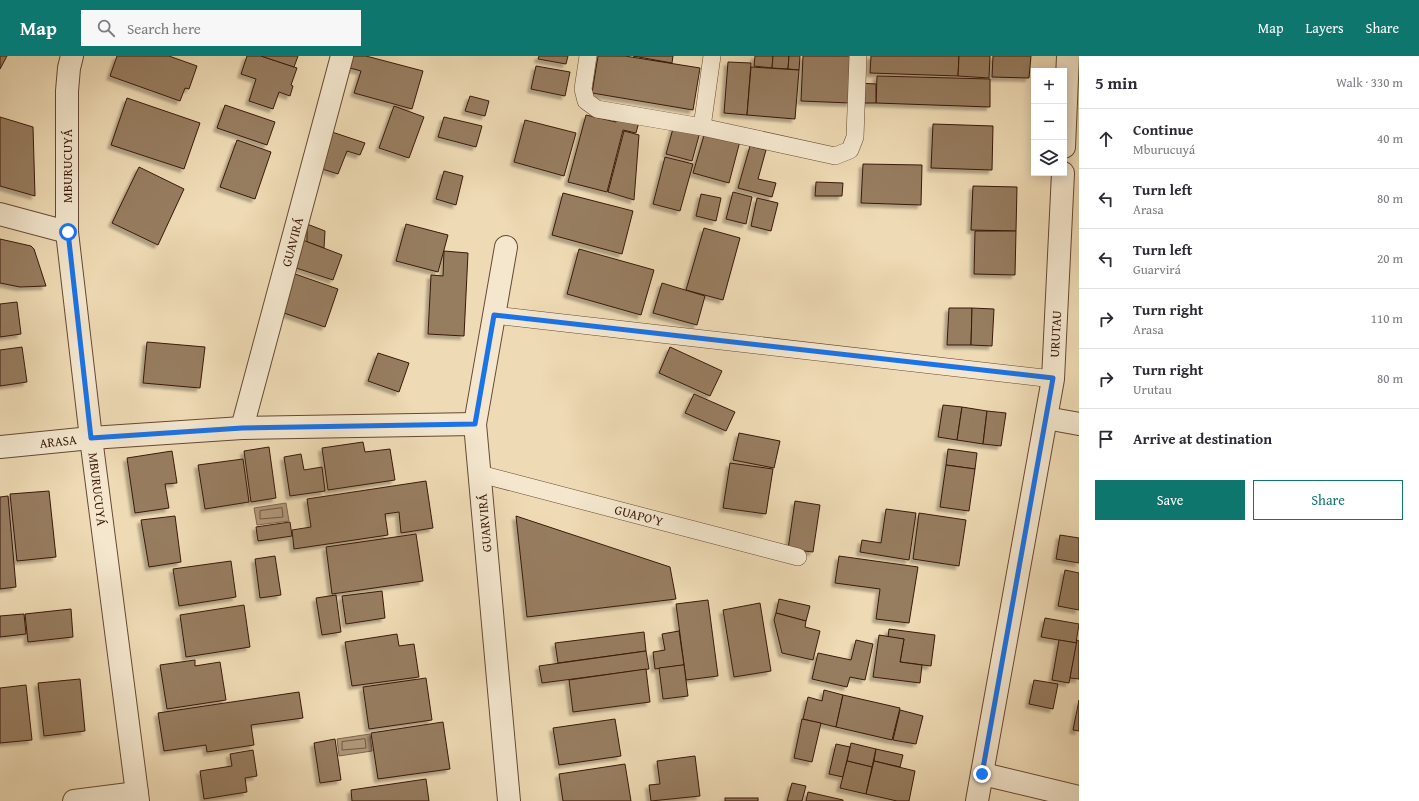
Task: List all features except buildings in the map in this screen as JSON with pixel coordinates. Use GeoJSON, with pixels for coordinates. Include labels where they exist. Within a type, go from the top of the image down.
{"type":"FeatureCollection","features":[{"type":"Feature","properties":{"kind":"street","name":"MBURUCUYÁ"},"geometry":{"type":"LineString","coordinates":[[72,56],[69,68],[67,92],[68,232],[91,438],[138,797]]}},
{"type":"Feature","properties":{"kind":"street","name":"GUAVIRÁ"},"geometry":{"type":"LineString","coordinates":[[242,428],[342,56]]}},
{"type":"Feature","properties":{"kind":"street"},"geometry":{"type":"LineString","coordinates":[[1064,140],[1068,56]]}},
{"type":"Feature","properties":{"kind":"street","name":"URUTAU"},"geometry":{"type":"LineString","coordinates":[[977,801],[1053,378],[1063,176]]}},
{"type":"Feature","properties":{"kind":"street"},"geometry":{"type":"LineString","coordinates":[[0,214],[68,232]]}},
{"type":"Feature","properties":{"kind":"street","name":"GUARVIRÁ"},"geometry":{"type":"LineString","coordinates":[[506,247],[475,424],[509,801]]}},
{"type":"Feature","properties":{"kind":"street"},"geometry":{"type":"LineString","coordinates":[[1046,418],[1079,424]]}},
{"type":"Feature","properties":{"kind":"street","name":"ARASA"},"geometry":{"type":"LineString","coordinates":[[0,447],[91,438],[242,428],[475,424]]}},
{"type":"Feature","properties":{"kind":"street"},"geometry":{"type":"LineString","coordinates":[[982,774],[1079,797]]}},
{"type":"Feature","properties":{"kind":"street"},"geometry":{"type":"LineString","coordinates":[[74,801],[138,797]]}},
{"type":"Feature","properties":{"kind":"lane"},"geometry":{"type":"LineString","coordinates":[[588,56],[583,89],[586,101],[597,109],[702,127],[835,156],[850,150],[855,137],[858,56]]}},
{"type":"Feature","properties":{"kind":"lane"},"geometry":{"type":"LineString","coordinates":[[702,127],[712,56]]}},
{"type":"Feature","properties":{"kind":"lane"},"geometry":{"type":"LineString","coordinates":[[494,315],[1053,378]]}},
{"type":"Feature","properties":{"kind":"lane","name":"GUAPO'Y"},"geometry":{"type":"LineString","coordinates":[[480,474],[798,557]]}},
{"type":"Feature","properties":{"kind":"water"},"geometry":{"type":"Polygon","coordinates":[[[286,503],[289,521],[257,525],[254,508],[286,503]]]}},
{"type":"Feature","properties":{"kind":"water"},"geometry":{"type":"Polygon","coordinates":[[[370,734],[372,751],[339,756],[337,739],[370,734]]]}},
{"type":"Feature","properties":{"kind":"route"},"geometry":{"type":"LineString","coordinates":[[68,232],[91,438],[242,428],[475,424],[494,315],[1053,378],[982,774]]}}]}
